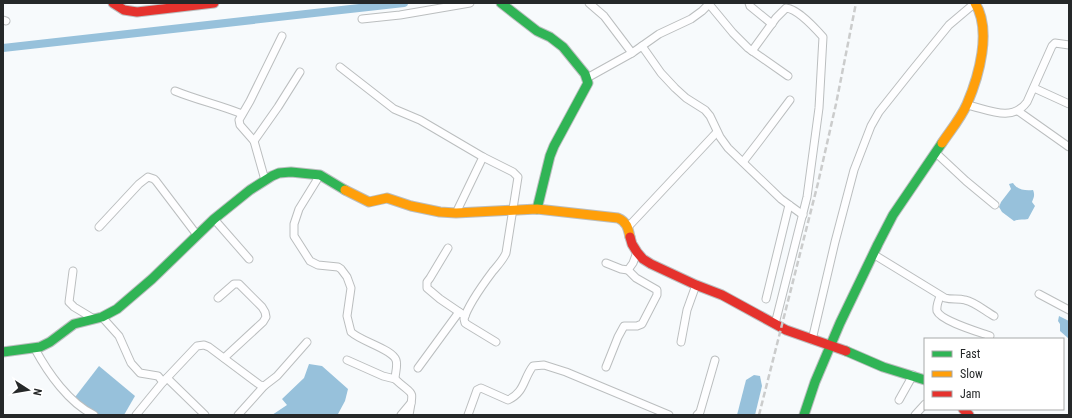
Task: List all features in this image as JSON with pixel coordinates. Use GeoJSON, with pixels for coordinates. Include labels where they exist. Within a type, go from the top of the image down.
{"type":"FeatureCollection","features":[{"type":"Feature","properties":{"kind":"street"},"geometry":{"type":"LineString","coordinates":[[113,3],[124,10],[137,12],[214,3]]}},
{"type":"Feature","properties":{"kind":"street"},"geometry":{"type":"LineString","coordinates":[[362,19],[400,15],[470,3]]}},
{"type":"Feature","properties":{"kind":"street"},"geometry":{"type":"LineString","coordinates":[[501,3],[537,31],[550,37],[564,47],[587,78],[588,83],[554,146],[550,156],[537,209]]}},
{"type":"Feature","properties":{"kind":"street"},"geometry":{"type":"LineString","coordinates":[[589,3],[604,16],[632,53]]}},
{"type":"Feature","properties":{"kind":"street"},"geometry":{"type":"LineString","coordinates":[[587,78],[632,53],[659,34],[691,19],[710,3],[733,33],[752,51],[788,76]]}},
{"type":"Feature","properties":{"kind":"street"},"geometry":{"type":"LineString","coordinates":[[749,3],[750,6],[772,24]]}},
{"type":"Feature","properties":{"kind":"street"},"geometry":{"type":"LineString","coordinates":[[804,415],[815,382],[840,323],[893,215],[967,105],[980,66],[983,44],[982,19],[980,11],[975,3],[949,25],[879,112],[871,126],[854,170],[812,340]]}},
{"type":"Feature","properties":{"kind":"street"},"geometry":{"type":"LineString","coordinates":[[752,51],[784,9],[788,8],[809,22],[823,38],[820,108],[807,197],[775,324]]}},
{"type":"Feature","properties":{"kind":"street"},"geometry":{"type":"LineString","coordinates":[[265,180],[254,140],[239,123],[239,120],[282,36]]}},
{"type":"Feature","properties":{"kind":"street"},"geometry":{"type":"LineString","coordinates":[[967,105],[1001,114],[1018,111],[1024,107],[1027,102],[1055,43],[1069,45]]}},
{"type":"Feature","properties":{"kind":"street"},"geometry":{"type":"LineString","coordinates":[[642,46],[661,73],[675,88],[686,98],[705,110],[728,148],[781,199],[802,215]]}},
{"type":"Feature","properties":{"kind":"street"},"geometry":{"type":"LineString","coordinates":[[340,67],[394,109],[420,120],[483,157],[513,172],[518,177],[507,249],[504,258],[462,314],[418,368]]}},
{"type":"Feature","properties":{"kind":"street"},"geometry":{"type":"LineString","coordinates":[[254,140],[278,107],[300,72]]}},
{"type":"Feature","properties":{"kind":"street"},"geometry":{"type":"LineString","coordinates":[[1034,88],[1069,104]]}},
{"type":"Feature","properties":{"kind":"street"},"geometry":{"type":"LineString","coordinates":[[175,91],[242,114]]}},
{"type":"Feature","properties":{"kind":"street"},"geometry":{"type":"LineString","coordinates":[[743,162],[790,100]]}},
{"type":"Feature","properties":{"kind":"street"},"geometry":{"type":"LineString","coordinates":[[1018,111],[1069,147]]}},
{"type":"Feature","properties":{"kind":"street"},"geometry":{"type":"LineString","coordinates":[[628,227],[717,132]]}},
{"type":"Feature","properties":{"kind":"street"},"geometry":{"type":"LineString","coordinates":[[936,153],[995,205]]}},
{"type":"Feature","properties":{"kind":"street"},"geometry":{"type":"LineString","coordinates":[[456,214],[483,157]]}},
{"type":"Feature","properties":{"kind":"street"},"geometry":{"type":"LineString","coordinates":[[3,352],[11,350],[35,349],[53,340],[74,324],[98,318],[117,309],[152,279],[214,219],[265,180],[279,173],[298,172],[320,175],[369,202],[387,198],[411,206],[456,214],[537,209],[618,218],[624,221],[628,227],[632,244],[637,252],[643,259],[651,264],[696,285],[722,295],[775,324],[812,340],[924,380]]}},
{"type":"Feature","properties":{"kind":"street"},"geometry":{"type":"LineString","coordinates":[[320,175],[299,209],[294,224],[294,236],[310,261],[318,264],[338,267],[347,277],[351,288],[347,316],[351,332],[364,341],[393,355],[397,363],[395,379]]}},
{"type":"Feature","properties":{"kind":"street"},"geometry":{"type":"LineString","coordinates":[[99,227],[142,181],[148,177],[156,181],[197,235]]}},
{"type":"Feature","properties":{"kind":"street"},"geometry":{"type":"LineString","coordinates":[[766,299],[789,205]]}},
{"type":"Feature","properties":{"kind":"street"},"geometry":{"type":"LineString","coordinates":[[214,219],[249,259]]}},
{"type":"Feature","properties":{"kind":"street"},"geometry":{"type":"LineString","coordinates":[[448,248],[427,282],[427,288],[462,314],[465,323],[496,342]]}},
{"type":"Feature","properties":{"kind":"street"},"geometry":{"type":"LineString","coordinates":[[628,270],[633,263],[637,252]]}},
{"type":"Feature","properties":{"kind":"street"},"geometry":{"type":"LineString","coordinates":[[873,254],[940,296],[951,300],[960,299],[971,302],[994,316]]}},
{"type":"Feature","properties":{"kind":"street"},"geometry":{"type":"LineString","coordinates":[[606,263],[628,270],[636,278],[657,290],[657,295],[642,324],[637,326],[626,326],[622,330],[606,367]]}},
{"type":"Feature","properties":{"kind":"street"},"geometry":{"type":"LineString","coordinates":[[73,271],[69,302],[74,307],[98,318],[119,336],[131,363],[140,373],[158,376],[165,380],[204,415]]}},
{"type":"Feature","properties":{"kind":"street"},"geometry":{"type":"LineString","coordinates":[[218,298],[234,284],[241,285],[265,312],[266,319],[224,358]]}},
{"type":"Feature","properties":{"kind":"street"},"geometry":{"type":"LineString","coordinates":[[681,342],[687,310],[696,285]]}},
{"type":"Feature","properties":{"kind":"street"},"geometry":{"type":"LineString","coordinates":[[1039,294],[1069,310]]}},
{"type":"Feature","properties":{"kind":"street"},"geometry":{"type":"LineString","coordinates":[[940,296],[937,308],[942,317],[956,324],[990,336]]}},
{"type":"Feature","properties":{"kind":"street"},"geometry":{"type":"LineString","coordinates":[[238,415],[264,386],[277,376],[307,342]]}},
{"type":"Feature","properties":{"kind":"street"},"geometry":{"type":"LineString","coordinates":[[136,415],[165,380],[197,346],[206,345],[260,385],[264,386]]}},
{"type":"Feature","properties":{"kind":"street"},"geometry":{"type":"LineString","coordinates":[[35,349],[47,370],[68,394],[88,412],[94,415]]}},
{"type":"Feature","properties":{"kind":"street"},"geometry":{"type":"LineString","coordinates":[[347,360],[383,376],[395,379],[410,390],[412,401],[409,415]]}},
{"type":"Feature","properties":{"kind":"street"},"geometry":{"type":"LineString","coordinates":[[697,415],[700,412],[715,360]]}},
{"type":"Feature","properties":{"kind":"street"},"geometry":{"type":"LineString","coordinates":[[468,415],[476,390],[481,388],[508,400],[523,386],[529,371],[533,366],[538,365],[544,365],[566,372],[669,415]]}},
{"type":"Feature","properties":{"kind":"street"},"geometry":{"type":"LineString","coordinates":[[899,400],[913,375]]}},
{"type":"Feature","properties":{"kind":"street"},"geometry":{"type":"LineString","coordinates":[[401,415],[412,401]]}},
{"type":"Feature","properties":{"kind":"street"},"geometry":{"type":"LineString","coordinates":[[914,415],[924,405]]}},
{"type":"Feature","properties":{"kind":"water"},"geometry":{"type":"Polygon","coordinates":[[[1013,183],[1022,190],[1033,190],[1034,196],[1032,202],[1035,206],[1028,219],[1014,221],[1002,212],[999,207],[1011,189],[1009,184],[1013,183]]]}},
{"type":"Feature","properties":{"kind":"water"},"geometry":{"type":"Polygon","coordinates":[[[1059,316],[1069,321],[1069,339],[1060,331],[1060,324],[1058,321],[1059,316]]]}},
{"type":"Feature","properties":{"kind":"water"},"geometry":{"type":"Polygon","coordinates":[[[309,364],[322,366],[348,389],[345,401],[338,414],[272,415],[287,405],[282,399],[304,378],[309,364]]]}},
{"type":"Feature","properties":{"kind":"water"},"geometry":{"type":"Polygon","coordinates":[[[99,366],[135,396],[124,415],[93,415],[72,401],[99,366]]]}},
{"type":"Feature","properties":{"kind":"water"},"geometry":{"type":"Polygon","coordinates":[[[754,375],[760,376],[762,386],[755,415],[737,415],[746,380],[754,375]]]}},
{"type":"Feature","properties":{"kind":"waterway"},"geometry":{"type":"LineString","coordinates":[[3,48],[404,3]]}},
{"type":"Feature","properties":{"kind":"railway"},"geometry":{"type":"LineString","coordinates":[[759,415],[818,183],[836,104],[856,3]]}},
{"type":"Feature","properties":{"kind":"traffic: fast"},"geometry":{"type":"LineString","coordinates":[[501,3],[537,31],[550,37],[563,47],[585,74],[588,83],[554,146],[550,156],[537,209]]}},
{"type":"Feature","properties":{"kind":"traffic: fast"},"geometry":{"type":"LineString","coordinates":[[804,415],[815,382],[840,323],[878,244],[893,215],[942,143]]}},
{"type":"Feature","properties":{"kind":"traffic: fast"},"geometry":{"type":"LineString","coordinates":[[3,352],[40,347],[50,342],[74,324],[102,317],[117,309],[152,279],[214,219],[250,190],[272,176],[279,173],[291,172],[320,175],[345,190]]}},
{"type":"Feature","properties":{"kind":"traffic: fast"},"geometry":{"type":"LineString","coordinates":[[846,351],[883,367],[924,380]]}},
{"type":"Feature","properties":{"kind":"traffic: slow"},"geometry":{"type":"LineString","coordinates":[[942,143],[965,109],[976,80],[982,53],[983,26],[975,3]]}},
{"type":"Feature","properties":{"kind":"traffic: slow"},"geometry":{"type":"LineString","coordinates":[[345,190],[369,202],[387,198],[411,206],[440,212],[456,213],[537,209],[618,218],[625,223],[630,237]]}},
{"type":"Feature","properties":{"kind":"traffic: jam"},"geometry":{"type":"LineString","coordinates":[[113,3],[124,10],[137,12],[214,3]]}},
{"type":"Feature","properties":{"kind":"traffic: jam"},"geometry":{"type":"LineString","coordinates":[[630,237],[637,252],[643,259],[651,264],[696,285],[722,295],[786,330],[846,351]]}},
{"type":"Feature","properties":{"kind":"traffic: jam"},"geometry":{"type":"LineString","coordinates":[[964,410],[969,415]]}}]}
